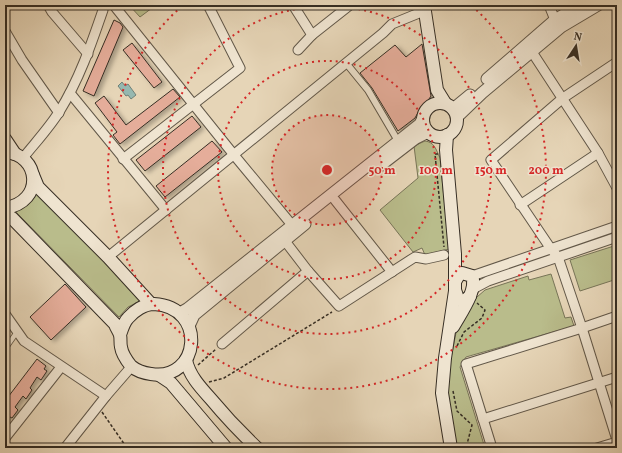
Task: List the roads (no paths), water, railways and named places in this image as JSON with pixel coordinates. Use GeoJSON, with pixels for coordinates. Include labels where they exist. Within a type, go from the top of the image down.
{"type":"FeatureCollection","features":[{"type":"Feature","properties":{"kind":"main road"},"geometry":{"type":"LineString","coordinates":[[425,7],[437,90],[456,126],[453,131],[438,134]]}},
{"type":"Feature","properties":{"kind":"main road"},"geometry":{"type":"LineString","coordinates":[[447,108],[426,109],[422,118],[424,126],[438,134],[446,150],[450,255],[455,285],[458,299],[464,301],[471,293]]}},
{"type":"Feature","properties":{"kind":"main road"},"geometry":{"type":"LineString","coordinates":[[5,139],[14,155],[30,166],[38,187],[108,257],[151,304]]}},
{"type":"Feature","properties":{"kind":"main road"},"geometry":{"type":"LineString","coordinates":[[5,208],[14,207],[23,202],[29,195],[33,186],[33,175]]}},
{"type":"Feature","properties":{"kind":"main road"},"geometry":{"type":"LineString","coordinates":[[5,214],[12,218],[114,324],[120,334],[121,347],[124,357],[132,366],[142,373],[159,375],[190,364]]}},
{"type":"Feature","properties":{"kind":"main road"},"geometry":{"type":"LineString","coordinates":[[449,335],[471,293],[474,280],[471,275],[450,255]]}},
{"type":"Feature","properties":{"kind":"main road"},"geometry":{"type":"LineString","coordinates":[[451,448],[442,393],[445,358],[455,285],[459,275],[462,273],[471,275]]}},
{"type":"Feature","properties":{"kind":"main road"},"geometry":{"type":"LineString","coordinates":[[120,334],[127,319],[138,309],[151,304],[164,305],[180,313],[189,326],[191,334],[190,364],[187,367],[197,383],[230,422],[257,448]]}},
{"type":"Feature","properties":{"kind":"main road"},"geometry":{"type":"LineString","coordinates":[[159,375],[170,383],[226,448]]}},
{"type":"Feature","properties":{"kind":"street"},"geometry":{"type":"LineString","coordinates":[[48,5],[52,12],[88,54]]}},
{"type":"Feature","properties":{"kind":"street"},"geometry":{"type":"LineString","coordinates":[[123,159],[240,68],[208,5]]}},
{"type":"Feature","properties":{"kind":"street"},"geometry":{"type":"LineString","coordinates":[[293,5],[312,35]]}},
{"type":"Feature","properties":{"kind":"street"},"geometry":{"type":"LineString","coordinates":[[298,50],[312,35],[348,5]]}},
{"type":"Feature","properties":{"kind":"street"},"geometry":{"type":"LineString","coordinates":[[550,5],[555,20]]}},
{"type":"Feature","properties":{"kind":"street"},"geometry":{"type":"LineString","coordinates":[[447,108],[555,20],[580,5]]}},
{"type":"Feature","properties":{"kind":"street"},"geometry":{"type":"LineString","coordinates":[[447,108],[482,93],[561,27],[598,5]]}},
{"type":"Feature","properties":{"kind":"street"},"geometry":{"type":"LineString","coordinates":[[14,155],[59,113],[88,54],[100,7],[111,11],[118,6],[193,104],[292,225]]}},
{"type":"Feature","properties":{"kind":"street"},"geometry":{"type":"LineString","coordinates":[[108,257],[383,33],[392,24],[425,7]]}},
{"type":"Feature","properties":{"kind":"street"},"geometry":{"type":"LineString","coordinates":[[5,31],[22,60],[59,113]]}},
{"type":"Feature","properties":{"kind":"street"},"geometry":{"type":"LineString","coordinates":[[532,52],[598,153],[617,188]]}},
{"type":"Feature","properties":{"kind":"street"},"geometry":{"type":"LineString","coordinates":[[596,448],[617,441],[582,328],[558,258],[550,249],[491,160],[563,98],[617,62]]}},
{"type":"Feature","properties":{"kind":"street"},"geometry":{"type":"LineString","coordinates":[[346,63],[368,90],[398,141]]}},
{"type":"Feature","properties":{"kind":"street"},"geometry":{"type":"LineString","coordinates":[[70,93],[166,210]]}},
{"type":"Feature","properties":{"kind":"street"},"geometry":{"type":"LineString","coordinates":[[180,313],[420,124],[422,118]]}},
{"type":"Feature","properties":{"kind":"street"},"geometry":{"type":"LineString","coordinates":[[189,326],[194,315],[335,200],[416,138],[438,134]]}},
{"type":"Feature","properties":{"kind":"street"},"geometry":{"type":"LineString","coordinates":[[520,205],[598,153]]}},
{"type":"Feature","properties":{"kind":"street"},"geometry":{"type":"LineString","coordinates":[[335,200],[392,272]]}},
{"type":"Feature","properties":{"kind":"street"},"geometry":{"type":"LineString","coordinates":[[471,275],[617,226]]}},
{"type":"Feature","properties":{"kind":"street"},"geometry":{"type":"LineString","coordinates":[[471,293],[488,281],[617,237]]}},
{"type":"Feature","properties":{"kind":"street"},"geometry":{"type":"LineString","coordinates":[[285,240],[337,308],[415,257],[426,259],[450,255]]}},
{"type":"Feature","properties":{"kind":"street"},"geometry":{"type":"LineString","coordinates":[[222,344],[308,271]]}},
{"type":"Feature","properties":{"kind":"street"},"geometry":{"type":"LineString","coordinates":[[492,448],[466,364],[617,316]]}},
{"type":"Feature","properties":{"kind":"street"},"geometry":{"type":"LineString","coordinates":[[6,319],[24,341],[106,396]]}},
{"type":"Feature","properties":{"kind":"street"},"geometry":{"type":"LineString","coordinates":[[5,438],[61,366]]}},
{"type":"Feature","properties":{"kind":"street"},"geometry":{"type":"LineString","coordinates":[[64,448],[132,366]]}},
{"type":"Feature","properties":{"kind":"street"},"geometry":{"type":"LineString","coordinates":[[483,419],[617,377]]}},
{"type":"Feature","properties":{"kind":"lane"},"geometry":{"type":"LineString","coordinates":[[5,348],[17,332]]}},
{"type":"Feature","properties":{"kind":"water"},"geometry":{"type":"Polygon","coordinates":[[[122,82],[125,86],[128,84],[136,95],[131,99],[128,95],[126,96],[118,86],[122,82]]]}}]}
